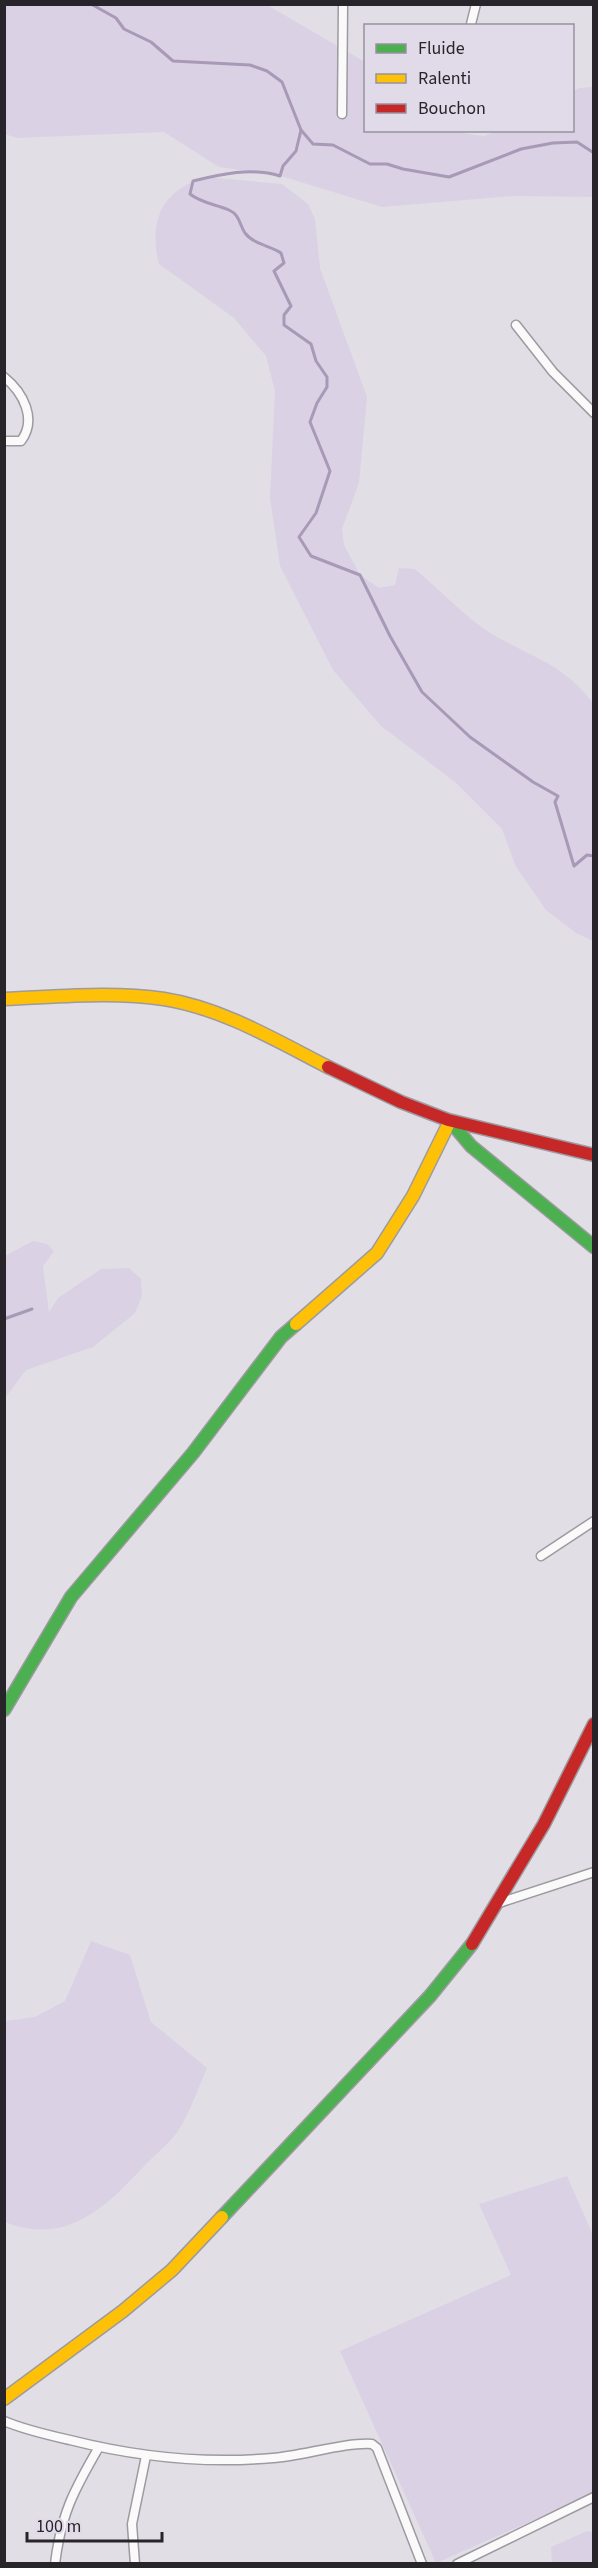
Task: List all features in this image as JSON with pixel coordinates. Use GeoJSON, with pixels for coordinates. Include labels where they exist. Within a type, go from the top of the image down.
{"type":"FeatureCollection","features":[{"type":"Feature","properties":{"kind":"street"},"geometry":{"type":"LineString","coordinates":[[342,114],[343,4]]}},
{"type":"Feature","properties":{"kind":"street"},"geometry":{"type":"LineString","coordinates":[[471,24],[476,4]]}},
{"type":"Feature","properties":{"kind":"street"},"geometry":{"type":"LineString","coordinates":[[516,326],[553,372],[594,413]]}},
{"type":"Feature","properties":{"kind":"street"},"geometry":{"type":"LineString","coordinates":[[4,377],[20,393],[29,418],[29,430],[21,441],[4,441]]}},
{"type":"Feature","properties":{"kind":"street"},"geometry":{"type":"LineString","coordinates":[[4,999],[134,996],[184,1003],[246,1027],[401,1102],[450,1121],[594,1155]]}},
{"type":"Feature","properties":{"kind":"street"},"geometry":{"type":"LineString","coordinates":[[450,1121],[471,1146],[594,1247]]}},
{"type":"Feature","properties":{"kind":"street"},"geometry":{"type":"LineString","coordinates":[[4,1710],[72,1597],[193,1453],[280,1337],[377,1253],[413,1196],[450,1121]]}},
{"type":"Feature","properties":{"kind":"street"},"geometry":{"type":"LineString","coordinates":[[541,1556],[594,1521]]}},
{"type":"Feature","properties":{"kind":"street"},"geometry":{"type":"LineString","coordinates":[[4,2399],[123,2311],[172,2270],[429,1995],[479,1936],[544,1824],[594,1724]]}},
{"type":"Feature","properties":{"kind":"street"},"geometry":{"type":"LineString","coordinates":[[499,1903],[594,1872]]}},
{"type":"Feature","properties":{"kind":"street"},"geometry":{"type":"LineString","coordinates":[[4,2421],[21,2428],[146,2456],[230,2461],[276,2458],[372,2444],[377,2448],[422,2564]]}},
{"type":"Feature","properties":{"kind":"street"},"geometry":{"type":"LineString","coordinates":[[56,2564],[60,2527],[67,2508],[99,2447]]}},
{"type":"Feature","properties":{"kind":"street"},"geometry":{"type":"LineString","coordinates":[[135,2564],[132,2524],[146,2456]]}},
{"type":"Feature","properties":{"kind":"street"},"geometry":{"type":"LineString","coordinates":[[457,2564],[594,2497]]}},
{"type":"Feature","properties":{"kind":"shaded area"},"geometry":{"type":"Polygon","coordinates":[[[5,5],[267,5],[364,61],[364,132],[457,132],[484,136],[493,132],[574,132],[574,90],[593,87],[593,197],[514,196],[382,207],[281,176],[219,167],[164,132],[17,138],[5,134],[5,5]]]}},
{"type":"Feature","properties":{"kind":"shaded area"},"geometry":{"type":"Polygon","coordinates":[[[207,177],[282,184],[308,204],[315,219],[320,268],[367,397],[359,483],[342,529],[344,545],[360,575],[379,588],[395,585],[399,568],[415,569],[462,612],[492,634],[558,670],[582,690],[593,703],[593,941],[576,933],[546,910],[516,867],[502,829],[455,782],[381,726],[333,670],[280,566],[270,498],[275,391],[266,356],[234,318],[159,264],[156,234],[157,221],[162,209],[169,198],[179,190],[207,177]]]}},
{"type":"Feature","properties":{"kind":"shaded area"},"geometry":{"type":"Polygon","coordinates":[[[33,1241],[47,1244],[54,1251],[43,1266],[49,1312],[58,1298],[101,1269],[129,1268],[141,1279],[142,1296],[135,1313],[93,1347],[26,1370],[5,1398],[5,1256],[33,1241]]]}},
{"type":"Feature","properties":{"kind":"shaded area"},"geometry":{"type":"Polygon","coordinates":[[[91,1941],[130,1955],[151,2022],[207,2068],[178,2131],[116,2194],[101,2207],[67,2226],[48,2229],[27,2228],[5,2222],[5,2021],[35,2017],[65,2001],[91,1941]]]}},
{"type":"Feature","properties":{"kind":"shaded area"},"geometry":{"type":"Polygon","coordinates":[[[567,2176],[593,2235],[593,2494],[436,2563],[340,2351],[511,2275],[479,2204],[567,2176]]]}},
{"type":"Feature","properties":{"kind":"shaded area"},"geometry":{"type":"Polygon","coordinates":[[[587,2531],[593,2532],[593,2563],[552,2563],[551,2547],[587,2531]]]}},
{"type":"Feature","properties":{"kind":"waterway"},"geometry":{"type":"LineString","coordinates":[[91,4],[116,18],[124,29],[151,42],[173,61],[250,65],[267,71],[282,82],[301,130],[313,144],[333,145],[370,164],[387,164],[449,177],[521,149],[553,143],[577,142],[594,153]]}},
{"type":"Feature","properties":{"kind":"waterway"},"geometry":{"type":"LineString","coordinates":[[301,130],[296,151],[283,166],[280,176],[259,172],[236,172],[214,176],[193,181],[190,194],[233,212],[248,237],[281,253],[284,263],[274,271],[291,306],[284,315],[284,325],[311,344],[316,361],[327,377],[327,387],[317,403],[310,422],[330,471],[316,513],[299,537],[311,556],[360,575],[390,636],[422,692],[470,737],[533,782],[558,796],[555,802],[574,866],[587,855],[594,856]]}},
{"type":"Feature","properties":{"kind":"waterway"},"geometry":{"type":"LineString","coordinates":[[4,1319],[32,1309]]}},
{"type":"Feature","properties":{"kind":"traffic: fast"},"geometry":{"type":"LineString","coordinates":[[450,1121],[471,1146],[594,1247]]}},
{"type":"Feature","properties":{"kind":"traffic: fast"},"geometry":{"type":"LineString","coordinates":[[4,1710],[71,1597],[193,1453],[281,1337],[296,1324]]}},
{"type":"Feature","properties":{"kind":"traffic: fast"},"geometry":{"type":"LineString","coordinates":[[222,2217],[430,1996],[472,1944]]}},
{"type":"Feature","properties":{"kind":"traffic: slow"},"geometry":{"type":"LineString","coordinates":[[4,999],[124,995],[186,1003],[269,1036],[328,1067]]}},
{"type":"Feature","properties":{"kind":"traffic: slow"},"geometry":{"type":"LineString","coordinates":[[296,1324],[377,1253],[413,1196],[450,1121]]}},
{"type":"Feature","properties":{"kind":"traffic: slow"},"geometry":{"type":"LineString","coordinates":[[4,2399],[123,2311],[172,2270],[222,2217]]}},
{"type":"Feature","properties":{"kind":"traffic: jam"},"geometry":{"type":"LineString","coordinates":[[328,1067],[401,1102],[448,1120],[594,1155]]}},
{"type":"Feature","properties":{"kind":"traffic: jam"},"geometry":{"type":"LineString","coordinates":[[472,1944],[544,1824],[594,1724]]}}]}
